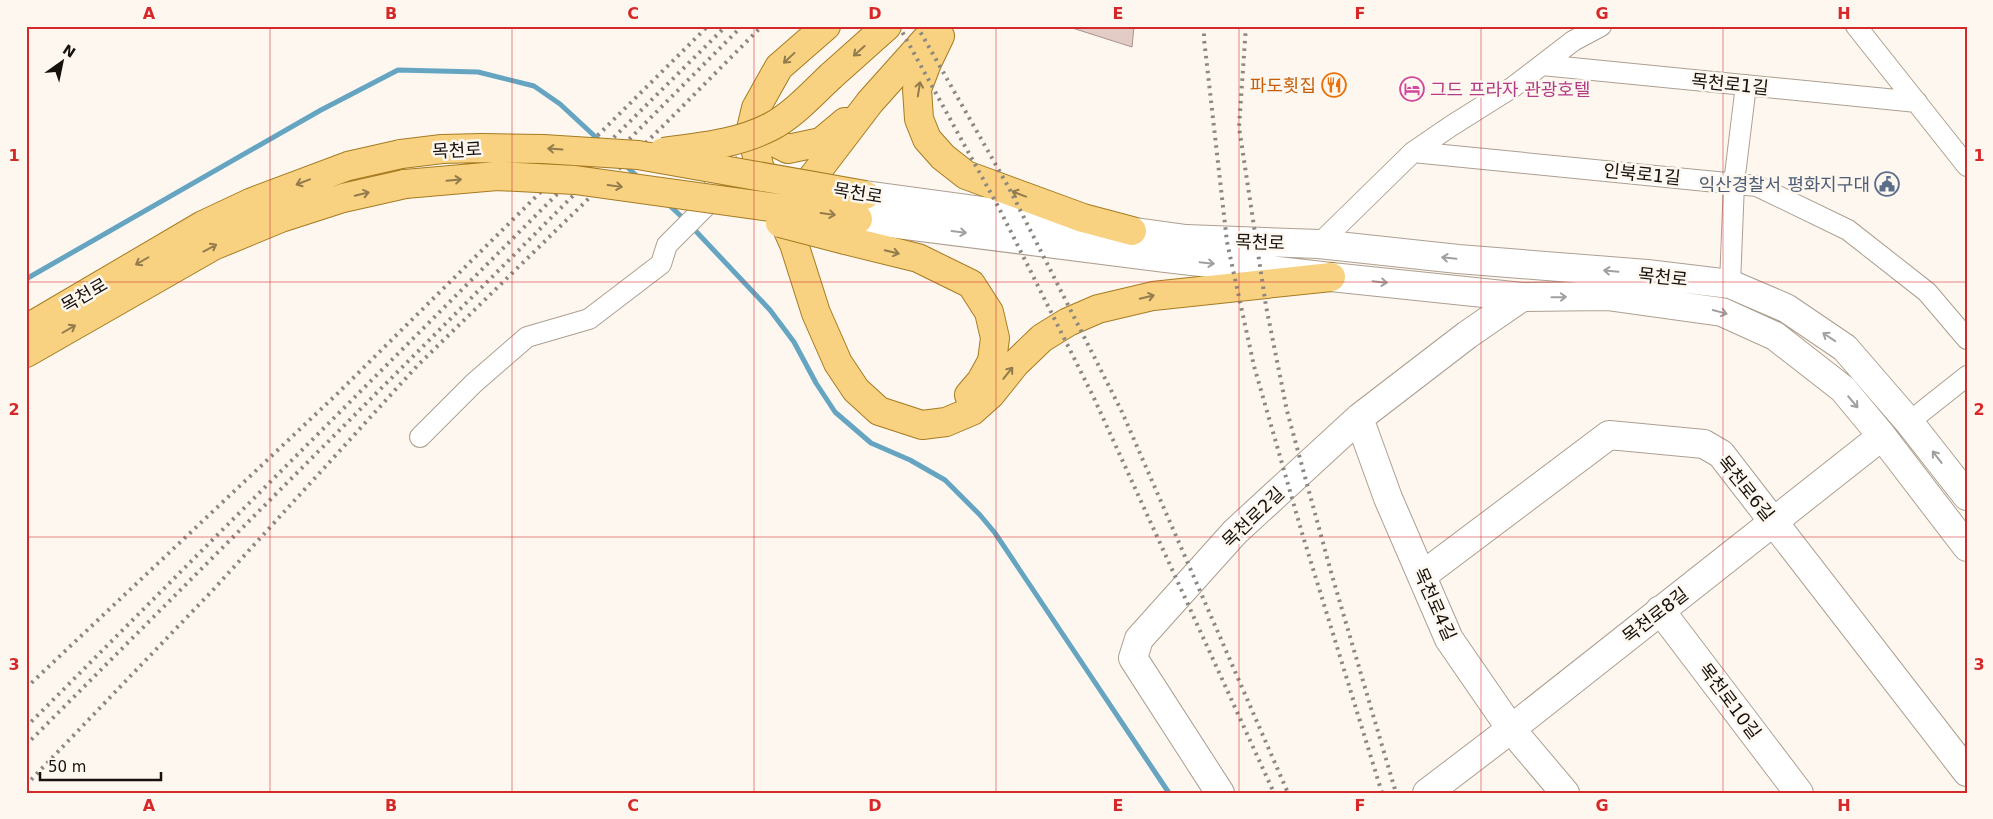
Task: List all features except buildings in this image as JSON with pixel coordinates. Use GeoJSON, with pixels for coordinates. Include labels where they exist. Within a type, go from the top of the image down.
{"type":"FeatureCollection","features":[{"type":"Feature","properties":{"kind":"main road"},"geometry":{"type":"LineString","coordinates":[[826,26],[779,67],[756,108],[751,129],[759,166],[794,244],[816,312],[838,364],[856,390],[879,410],[922,425],[946,422],[972,411],[991,394],[1015,364],[1042,338],[1068,322],[1098,309],[1153,296],[1331,277]]}},
{"type":"Feature","properties":{"kind":"main road"},"geometry":{"type":"LineString","coordinates":[[638,155],[734,141],[773,126],[805,101],[887,26]]}},
{"type":"Feature","properties":{"kind":"main road"},"geometry":{"type":"LineString","coordinates":[[856,218],[918,258],[971,284],[989,312],[995,338],[992,361],[981,382],[962,402],[938,408],[906,408],[880,395],[861,374],[841,339],[810,258],[803,231],[802,211],[812,178],[870,102],[938,26]]}},
{"type":"Feature","properties":{"kind":"main road"},"geometry":{"type":"LineString","coordinates":[[944,26],[917,89],[919,119],[927,139],[943,157],[966,175],[1083,218],[1132,231]]}},
{"type":"Feature","properties":{"kind":"main road"},"geometry":{"type":"LineString","coordinates":[[756,108],[762,128],[776,143],[788,149],[821,142],[870,102]]}},
{"type":"Feature","properties":{"kind":"main road","name":"목천로"},"geometry":{"type":"LineString","coordinates":[[26,329],[203,225],[252,202],[348,166],[400,154],[442,149],[482,148],[543,149],[638,155],[856,218]]}},
{"type":"Feature","properties":{"kind":"main road","name":"목천로"},"geometry":{"type":"LineString","coordinates":[[26,353],[213,246],[282,218],[343,198],[405,184],[497,176],[575,180],[856,218]]}},
{"type":"Feature","properties":{"kind":"street"},"geometry":{"type":"LineString","coordinates":[[1318,244],[1413,152],[1450,126],[1513,87],[1573,42],[1601,26]]}},
{"type":"Feature","properties":{"kind":"street"},"geometry":{"type":"LineString","coordinates":[[1856,26],[1967,166]]}},
{"type":"Feature","properties":{"kind":"street","name":"목천로1길"},"geometry":{"type":"LineString","coordinates":[[1542,65],[1917,102]]}},
{"type":"Feature","properties":{"kind":"street"},"geometry":{"type":"LineString","coordinates":[[1730,284],[1734,184],[1746,85]]}},
{"type":"Feature","properties":{"kind":"street"},"geometry":{"type":"LineString","coordinates":[[420,437],[474,383],[527,337],[588,319],[661,264],[667,246],[706,206],[741,130],[756,108]]}},
{"type":"Feature","properties":{"kind":"street","name":"인북로1길"},"geometry":{"type":"LineString","coordinates":[[1413,152],[1757,186],[1848,230],[1927,292],[1967,339]]}},
{"type":"Feature","properties":{"kind":"street","name":"목천로"},"geometry":{"type":"LineString","coordinates":[[856,218],[1132,231],[1186,239],[1318,244],[1458,259],[1647,274],[1730,284],[1786,308],[1845,348],[1909,422],[1967,496]]}},
{"type":"Feature","properties":{"kind":"street","name":"목천로"},"geometry":{"type":"LineString","coordinates":[[856,218],[1331,277],[1522,297],[1607,296],[1722,312],[1774,336],[1843,390],[1882,436],[1967,547]]}},
{"type":"Feature","properties":{"kind":"street","name":"목천로2길"},"geometry":{"type":"LineString","coordinates":[[1220,793],[1134,658],[1139,639],[1235,532],[1359,418],[1467,335],[1522,297]]}},
{"type":"Feature","properties":{"kind":"street"},"geometry":{"type":"LineString","coordinates":[[1909,422],[1967,376]]}},
{"type":"Feature","properties":{"kind":"street","name":"목천로4길"},"geometry":{"type":"LineString","coordinates":[[1359,418],[1388,498],[1423,575],[1449,639],[1511,729],[1565,793]]}},
{"type":"Feature","properties":{"kind":"street","name":"목천로6길"},"geometry":{"type":"LineString","coordinates":[[1423,575],[1608,435],[1704,444],[1721,454],[1967,772]]}},
{"type":"Feature","properties":{"kind":"street","name":"목천로8길"},"geometry":{"type":"LineString","coordinates":[[1427,793],[1511,729],[1882,436]]}},
{"type":"Feature","properties":{"kind":"street","name":"목천로10길"},"geometry":{"type":"LineString","coordinates":[[1660,610],[1799,793]]}},
{"type":"Feature","properties":{"kind":"waterway"},"geometry":{"type":"LineString","coordinates":[[26,279],[321,110],[398,70],[478,72],[534,86],[560,104],[601,142]]}},
{"type":"Feature","properties":{"kind":"waterway"},"geometry":{"type":"LineString","coordinates":[[625,165],[639,178]]}},
{"type":"Feature","properties":{"kind":"waterway"},"geometry":{"type":"LineString","coordinates":[[666,202],[685,220]]}},
{"type":"Feature","properties":{"kind":"waterway"},"geometry":{"type":"LineString","coordinates":[[691,226],[770,310],[794,342],[816,383],[835,412],[871,443],[910,460],[945,480],[980,515],[995,533],[1169,793]]}},
{"type":"Feature","properties":{"kind":"railway"},"geometry":{"type":"LineString","coordinates":[[26,688],[336,395],[708,26]]}},
{"type":"Feature","properties":{"kind":"railway"},"geometry":{"type":"LineString","coordinates":[[26,727],[726,26]]}},
{"type":"Feature","properties":{"kind":"railway"},"geometry":{"type":"LineString","coordinates":[[26,745],[742,26]]}},
{"type":"Feature","properties":{"kind":"railway"},"geometry":{"type":"LineString","coordinates":[[26,785],[212,591],[417,366],[664,125],[762,26]]}},
{"type":"Feature","properties":{"kind":"railway"},"geometry":{"type":"LineString","coordinates":[[899,26],[999,208],[1093,396],[1274,793]]}},
{"type":"Feature","properties":{"kind":"railway"},"geometry":{"type":"LineString","coordinates":[[917,26],[1009,188],[1122,412],[1288,793]]}},
{"type":"Feature","properties":{"kind":"railway"},"geometry":{"type":"LineString","coordinates":[[1204,26],[1227,242],[1254,366],[1302,533],[1382,793]]}},
{"type":"Feature","properties":{"kind":"railway"},"geometry":{"type":"LineString","coordinates":[[1246,26],[1239,127],[1266,306],[1287,411],[1331,572],[1396,793]]}},
{"type":"Feature","properties":{"kind":"place","name":"파도횟집"},"geometry":{"type":"Point","coordinates":[1334,85]}},
{"type":"Feature","properties":{"kind":"place","name":"그드 프라자 관광호텔"},"geometry":{"type":"Point","coordinates":[1412,89]}},
{"type":"Feature","properties":{"kind":"place","name":"익산경찰서 평화지구대"},"geometry":{"type":"Point","coordinates":[1887,184]}}]}
